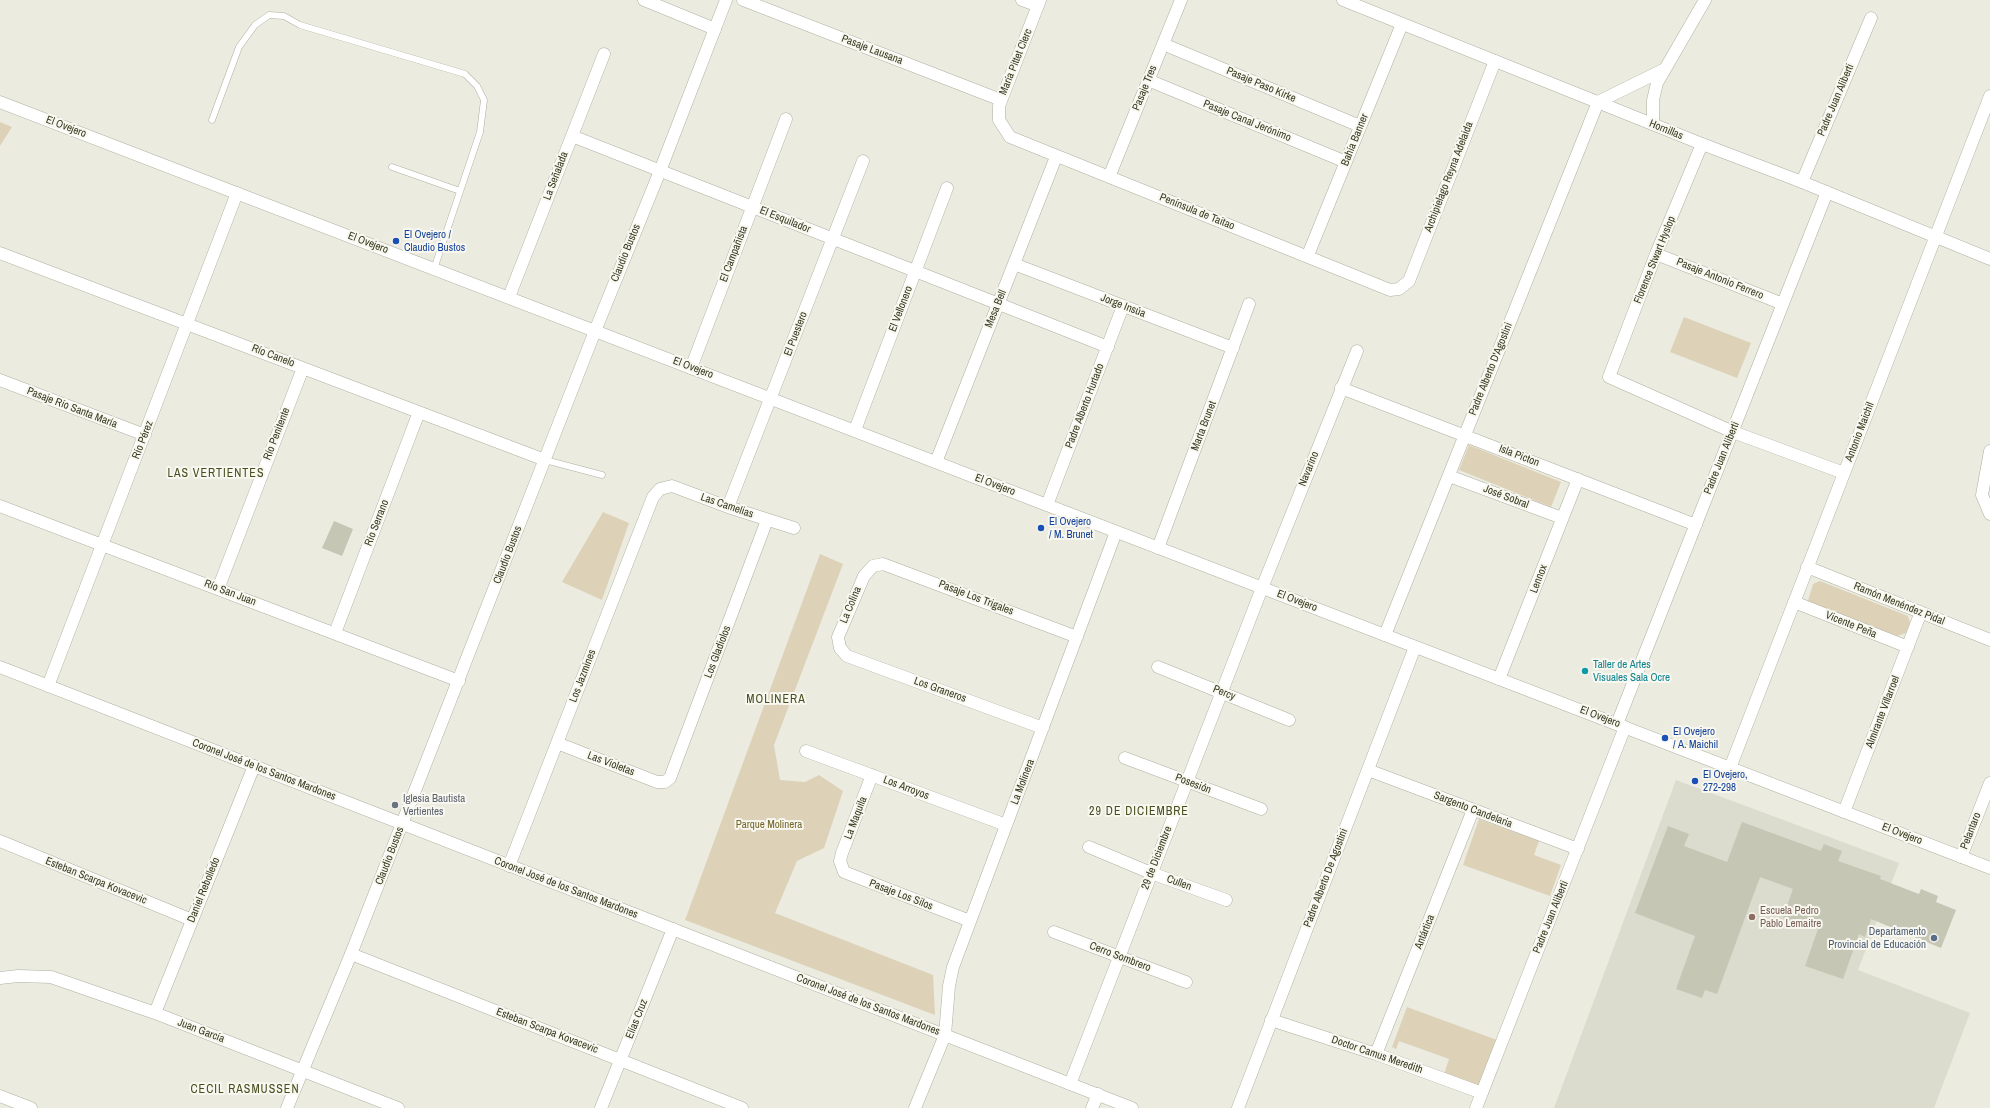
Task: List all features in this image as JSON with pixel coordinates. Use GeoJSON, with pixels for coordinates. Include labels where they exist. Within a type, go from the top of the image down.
{"type":"FeatureCollection","features":[{"type":"Feature","properties":{"kind":"street"},"geometry":{"type":"LineString","coordinates":[[644,0],[715,29]]}},
{"type":"Feature","properties":{"kind":"street","name":"Claudio Bustos"},"geometry":{"type":"LineString","coordinates":[[288,1108],[351,954],[459,681],[726,0]]}},
{"type":"Feature","properties":{"kind":"street","name":"Pasaje Lausana"},"geometry":{"type":"LineString","coordinates":[[743,0],[1001,100]]}},
{"type":"Feature","properties":{"kind":"street"},"geometry":{"type":"LineString","coordinates":[[1022,0],[1039,3]]}},
{"type":"Feature","properties":{"kind":"street","name":"Pasaje Tres"},"geometry":{"type":"LineString","coordinates":[[1108,177],[1181,0]]}},
{"type":"Feature","properties":{"kind":"street","name":"Hornillas"},"geometry":{"type":"LineString","coordinates":[[1343,0],[1702,144],[1827,192],[1990,259]]}},
{"type":"Feature","properties":{"kind":"street"},"geometry":{"type":"LineString","coordinates":[[1653,124],[1655,90],[1664,70],[1705,0]]}},
{"type":"Feature","properties":{"kind":"street","name":"María Pittet Clerc"},"geometry":{"type":"LineString","coordinates":[[1001,125],[999,115],[1001,100],[1039,3]]}},
{"type":"Feature","properties":{"kind":"street","name":"Padre Juan Aliberti"},"geometry":{"type":"LineString","coordinates":[[1802,182],[1870,18]]}},
{"type":"Feature","properties":{"kind":"street","name":"Bahía Banner"},"geometry":{"type":"LineString","coordinates":[[1308,256],[1402,24]]}},
{"type":"Feature","properties":{"kind":"street","name":"Pasaje Paso Kirke"},"geometry":{"type":"LineString","coordinates":[[1163,44],[1360,126]]}},
{"type":"Feature","properties":{"kind":"street","name":"La Señalada"},"geometry":{"type":"LineString","coordinates":[[509,297],[604,54]]}},
{"type":"Feature","properties":{"kind":"street","name":"Archipielago Reyna Adelaida"},"geometry":{"type":"LineString","coordinates":[[1399,289],[1409,280],[1495,61]]}},
{"type":"Feature","properties":{"kind":"street"},"geometry":{"type":"LineString","coordinates":[[1598,102],[1664,70]]}},
{"type":"Feature","properties":{"kind":"street","name":"Pasaje Canal Jerónimo"},"geometry":{"type":"LineString","coordinates":[[1148,80],[1346,162]]}},
{"type":"Feature","properties":{"kind":"street","name":"Antonio Maichil"},"geometry":{"type":"LineString","coordinates":[[1730,768],[1990,96]]}},
{"type":"Feature","properties":{"kind":"street","name":"El Ovejero"},"geometry":{"type":"LineString","coordinates":[[0,102],[1990,868]]}},
{"type":"Feature","properties":{"kind":"street","name":"Padre Alberto D'Agostini"},"geometry":{"type":"LineString","coordinates":[[1386,635],[1598,102]]}},
{"type":"Feature","properties":{"kind":"street","name":"El Campañista"},"geometry":{"type":"LineString","coordinates":[[690,368],[786,119]]}},
{"type":"Feature","properties":{"kind":"street","name":"Península de Taitao"},"geometry":{"type":"LineString","coordinates":[[1001,125],[1007,134],[1014,139],[1056,157],[1308,256],[1390,290],[1399,289]]}},
{"type":"Feature","properties":{"kind":"street","name":"El Esquilador"},"geometry":{"type":"LineString","coordinates":[[572,136],[1108,347]]}},
{"type":"Feature","properties":{"kind":"street","name":"Florence Stwart Hyslop"},"geometry":{"type":"LineString","coordinates":[[1702,144],[1656,254],[1609,377],[1732,432]]}},
{"type":"Feature","properties":{"kind":"street","name":"Mesa Bell"},"geometry":{"type":"LineString","coordinates":[[936,462],[1056,157]]}},
{"type":"Feature","properties":{"kind":"street","name":"El Puestero"},"geometry":{"type":"LineString","coordinates":[[728,507],[864,160]]}},
{"type":"Feature","properties":{"kind":"street","name":"El Vellonero"},"geometry":{"type":"LineString","coordinates":[[855,430],[947,188]]}},
{"type":"Feature","properties":{"kind":"street","name":"Padre Juan Aliberti"},"geometry":{"type":"LineString","coordinates":[[1476,1108],[1578,849],[1621,725],[1696,524],[1827,192]]}},
{"type":"Feature","properties":{"kind":"street","name":"Río Pérez"},"geometry":{"type":"LineString","coordinates":[[48,686],[238,193]]}},
{"type":"Feature","properties":{"kind":"street","name":"Río Canelo"},"geometry":{"type":"LineString","coordinates":[[0,253],[545,460]]}},
{"type":"Feature","properties":{"kind":"street","name":"Pasaje Antonio Ferrero"},"geometry":{"type":"LineString","coordinates":[[1656,254],[1783,304]]}},
{"type":"Feature","properties":{"kind":"street","name":"Jorge Insúa"},"geometry":{"type":"LineString","coordinates":[[1014,264],[1233,348]]}},
{"type":"Feature","properties":{"kind":"street","name":"Marta Brunet"},"geometry":{"type":"LineString","coordinates":[[1158,548],[1249,304]]}},
{"type":"Feature","properties":{"kind":"street","name":"Padre Alberto Hurtado"},"geometry":{"type":"LineString","coordinates":[[1047,505],[1123,306]]}},
{"type":"Feature","properties":{"kind":"street","name":"Navarino"},"geometry":{"type":"LineString","coordinates":[[1262,588],[1357,351]]}},
{"type":"Feature","properties":{"kind":"street","name":"Río Penitente"},"geometry":{"type":"LineString","coordinates":[[218,589],[303,368]]}},
{"type":"Feature","properties":{"kind":"street","name":"Pasaje Río Santa María"},"geometry":{"type":"LineString","coordinates":[[0,380],[145,436]]}},
{"type":"Feature","properties":{"kind":"street","name":"Isla Picton"},"geometry":{"type":"LineString","coordinates":[[1341,388],[1696,524]]}},
{"type":"Feature","properties":{"kind":"street","name":"Río Serrano"},"geometry":{"type":"LineString","coordinates":[[334,633],[419,412]]}},
{"type":"Feature","properties":{"kind":"street"},"geometry":{"type":"LineString","coordinates":[[1732,432],[1844,473]]}},
{"type":"Feature","properties":{"kind":"street"},"geometry":{"type":"LineString","coordinates":[[1990,451],[1982,495],[1990,514]]}},
{"type":"Feature","properties":{"kind":"street","name":"José Sobral"},"geometry":{"type":"LineString","coordinates":[[1449,476],[1562,518]]}},
{"type":"Feature","properties":{"kind":"street","name":"Lennox"},"geometry":{"type":"LineString","coordinates":[[1499,679],[1578,479]]}},
{"type":"Feature","properties":{"kind":"street","name":"Las Camelias"},"geometry":{"type":"LineString","coordinates":[[660,489],[672,486],[728,507],[794,528]]}},
{"type":"Feature","properties":{"kind":"street","name":"Los Jazmines"},"geometry":{"type":"LineString","coordinates":[[509,866],[653,497],[660,489]]}},
{"type":"Feature","properties":{"kind":"street","name":"Río San Juan"},"geometry":{"type":"LineString","coordinates":[[0,506],[459,681]]}},
{"type":"Feature","properties":{"kind":"street","name":"Los Gladiolos"},"geometry":{"type":"LineString","coordinates":[[665,782],[670,778],[767,520]]}},
{"type":"Feature","properties":{"kind":"street","name":"La Molinera"},"geometry":{"type":"LineString","coordinates":[[915,1108],[945,1035],[950,976],[1116,532]]}},
{"type":"Feature","properties":{"kind":"street","name":"Pasaje Los Trigales"},"geometry":{"type":"LineString","coordinates":[[873,566],[883,564],[1077,637]]}},
{"type":"Feature","properties":{"kind":"street","name":"La Colina"},"geometry":{"type":"LineString","coordinates":[[840,648],[838,637],[864,576],[873,566]]}},
{"type":"Feature","properties":{"kind":"street","name":"Ramón Menéndez Pidal"},"geometry":{"type":"LineString","coordinates":[[1807,567],[1990,640]]}},
{"type":"Feature","properties":{"kind":"street","name":"29 de Diciembre"},"geometry":{"type":"LineString","coordinates":[[1070,1084],[1262,588]]}},
{"type":"Feature","properties":{"kind":"street","name":"Vicente Peña"},"geometry":{"type":"LineString","coordinates":[[1794,602],[1908,647]]}},
{"type":"Feature","properties":{"kind":"street","name":"Almirante Villarroel"},"geometry":{"type":"LineString","coordinates":[[1844,812],[1921,612]]}},
{"type":"Feature","properties":{"kind":"street","name":"Padre Alberto De Agostini"},"geometry":{"type":"LineString","coordinates":[[1238,1108],[1415,647]]}},
{"type":"Feature","properties":{"kind":"street","name":"Los Graneros"},"geometry":{"type":"LineString","coordinates":[[840,648],[847,656],[1043,728]]}},
{"type":"Feature","properties":{"kind":"street","name":"Coronel José de los Santos Mardones"},"geometry":{"type":"LineString","coordinates":[[0,667],[1132,1108]]}},
{"type":"Feature","properties":{"kind":"street","name":"Percy"},"geometry":{"type":"LineString","coordinates":[[1158,667],[1289,720]]}},
{"type":"Feature","properties":{"kind":"street","name":"Las Violetas"},"geometry":{"type":"LineString","coordinates":[[557,743],[657,782],[665,782]]}},
{"type":"Feature","properties":{"kind":"street","name":"Los Arroyos"},"geometry":{"type":"LineString","coordinates":[[806,751],[1006,825]]}},
{"type":"Feature","properties":{"kind":"street","name":"Posesión"},"geometry":{"type":"LineString","coordinates":[[1125,758],[1261,809]]}},
{"type":"Feature","properties":{"kind":"street","name":"Daniel Rebolledo"},"geometry":{"type":"LineString","coordinates":[[155,1014],[254,766]]}},
{"type":"Feature","properties":{"kind":"street","name":"Sargento Candelaria"},"geometry":{"type":"LineString","coordinates":[[1368,770],[1578,849]]}},
{"type":"Feature","properties":{"kind":"street","name":"La Maquila"},"geometry":{"type":"LineString","coordinates":[[840,861],[872,775]]}},
{"type":"Feature","properties":{"kind":"street","name":"Pelantaro"},"geometry":{"type":"LineString","coordinates":[[1961,857],[1990,783]]}},
{"type":"Feature","properties":{"kind":"street","name":"Antártica"},"geometry":{"type":"LineString","coordinates":[[1376,1054],[1473,810]]}},
{"type":"Feature","properties":{"kind":"street","name":"Esteban Scarpa Kovacevic"},"geometry":{"type":"LineString","coordinates":[[0,841],[192,920]]}},
{"type":"Feature","properties":{"kind":"street","name":"Cullen"},"geometry":{"type":"LineString","coordinates":[[1089,847],[1151,873],[1226,900]]}},
{"type":"Feature","properties":{"kind":"street","name":"Pasaje Los Silos"},"geometry":{"type":"LineString","coordinates":[[840,861],[844,872],[848,875],[970,921]]}},
{"type":"Feature","properties":{"kind":"street","name":"Elías Cruz"},"geometry":{"type":"LineString","coordinates":[[601,1108],[673,929]]}},
{"type":"Feature","properties":{"kind":"street","name":"Cerro Sombrero"},"geometry":{"type":"LineString","coordinates":[[1054,932],[1186,982]]}},
{"type":"Feature","properties":{"kind":"street","name":"Esteban Scarpa Kovacevic"},"geometry":{"type":"LineString","coordinates":[[351,954],[742,1108]]}},
{"type":"Feature","properties":{"kind":"street","name":"Juan García"},"geometry":{"type":"LineString","coordinates":[[0,978],[18,976],[51,978],[155,1014],[398,1108]]}},
{"type":"Feature","properties":{"kind":"street","name":"Doctor Camus Meredith"},"geometry":{"type":"LineString","coordinates":[[1271,1020],[1376,1054],[1482,1093]]}},
{"type":"Feature","properties":{"kind":"street"},"geometry":{"type":"LineString","coordinates":[[1092,1108],[1098,1094]]}},
{"type":"Feature","properties":{"kind":"street"},"geometry":{"type":"LineString","coordinates":[[0,1096],[31,1108]]}},
{"type":"Feature","properties":{"kind":"lane"},"geometry":{"type":"LineString","coordinates":[[212,120],[239,47],[255,25],[269,15],[284,16],[300,25],[465,74],[477,86],[484,100],[480,132],[434,269]]}},
{"type":"Feature","properties":{"kind":"lane"},"geometry":{"type":"LineString","coordinates":[[392,167],[460,190]]}},
{"type":"Feature","properties":{"kind":"lane"},"geometry":{"type":"LineString","coordinates":[[545,460],[602,474]]}},
{"type":"Feature","properties":{"kind":"shaded area","name":"Escuela Pedro Pablo Lemaitre"},"geometry":{"type":"Polygon","coordinates":[[[1676,780],[1899,863],[1858,970],[1970,1013],[1934,1108],[1554,1108],[1676,780]]]}},
{"type":"Feature","properties":{"kind":"green space"},"geometry":{"type":"Polygon","coordinates":[[[0,122],[12,127],[0,146],[0,122]]]}},
{"type":"Feature","properties":{"kind":"green space"},"geometry":{"type":"Polygon","coordinates":[[[1684,317],[1751,343],[1737,378],[1670,352],[1684,317]]]}},
{"type":"Feature","properties":{"kind":"green space"},"geometry":{"type":"Polygon","coordinates":[[[1469,445],[1561,482],[1551,507],[1459,470],[1469,445]]]}},
{"type":"Feature","properties":{"kind":"green space"},"geometry":{"type":"Polygon","coordinates":[[[603,512],[629,523],[602,600],[562,582],[603,512]]]}},
{"type":"Feature","properties":{"kind":"green space","name":"Parque Molinera"},"geometry":{"type":"Polygon","coordinates":[[[820,554],[843,564],[774,745],[780,780],[805,782],[819,775],[843,791],[824,848],[797,861],[775,913],[933,975],[935,1015],[685,920],[820,554]]]}},
{"type":"Feature","properties":{"kind":"green space"},"geometry":{"type":"Polygon","coordinates":[[[1820,581],[1908,616],[1910,623],[1906,633],[1897,636],[1808,601],[1813,584],[1820,581]]]}},
{"type":"Feature","properties":{"kind":"green space"},"geometry":{"type":"Polygon","coordinates":[[[1479,819],[1539,841],[1534,855],[1561,865],[1550,896],[1463,865],[1479,819]]]}},
{"type":"Feature","properties":{"kind":"green space"},"geometry":{"type":"Polygon","coordinates":[[[1407,1007],[1497,1040],[1479,1087],[1444,1074],[1449,1059],[1399,1041],[1396,1049],[1392,1047],[1407,1007]]]}},
{"type":"Feature","properties":{"kind":"building"},"geometry":{"type":"Polygon","coordinates":[[[334,521],[353,529],[342,556],[322,548],[334,521]]]}},
{"type":"Feature","properties":{"kind":"building"},"geometry":{"type":"Polygon","coordinates":[[[1742,822],[1821,851],[1824,844],[1842,851],[1838,861],[1881,876],[1880,879],[1919,894],[1921,889],[1938,896],[1936,902],[1956,910],[1941,948],[1871,919],[1865,937],[1859,934],[1843,979],[1805,966],[1818,929],[1783,917],[1793,889],[1760,877],[1717,994],[1705,990],[1702,998],[1676,989],[1695,936],[1635,913],[1668,826],[1689,834],[1684,846],[1727,862],[1742,822]]]}},
{"type":"Feature","properties":{"kind":"place","name":"El Ovejero / Claudio Bustos"},"geometry":{"type":"Point","coordinates":[396,241]}},
{"type":"Feature","properties":{"kind":"place","name":"El Ovejero / M. Brunet"},"geometry":{"type":"Point","coordinates":[1041,528]}},
{"type":"Feature","properties":{"kind":"place","name":"Taller de Artes Visuales Sala Ocre"},"geometry":{"type":"Point","coordinates":[1585,671]}},
{"type":"Feature","properties":{"kind":"place","name":"El Ovejero / A. Maichil"},"geometry":{"type":"Point","coordinates":[1665,738]}},
{"type":"Feature","properties":{"kind":"place","name":"El Ovejero, 272-298"},"geometry":{"type":"Point","coordinates":[1695,781]}},
{"type":"Feature","properties":{"kind":"place","name":"Iglesia Bautista Vertientes"},"geometry":{"type":"Point","coordinates":[395,805]}},
{"type":"Feature","properties":{"kind":"place","name":"Escuela Pedro Pablo Lemaitre"},"geometry":{"type":"Point","coordinates":[1752,917]}},
{"type":"Feature","properties":{"kind":"place","name":"Departamento Provincial de Educación"},"geometry":{"type":"Point","coordinates":[1934,938]}},
{"type":"Feature","properties":{"kind":"district","name":"LAS VERTIENTES"},"geometry":{"type":"Point","coordinates":[216,474]}},
{"type":"Feature","properties":{"kind":"district","name":"MOLINERA"},"geometry":{"type":"Point","coordinates":[776,700]}},
{"type":"Feature","properties":{"kind":"district","name":"29 DE DICIEMBRE"},"geometry":{"type":"Point","coordinates":[1139,812]}},
{"type":"Feature","properties":{"kind":"district","name":"CECIL RASMUSSEN"},"geometry":{"type":"Point","coordinates":[245,1090]}}]}
